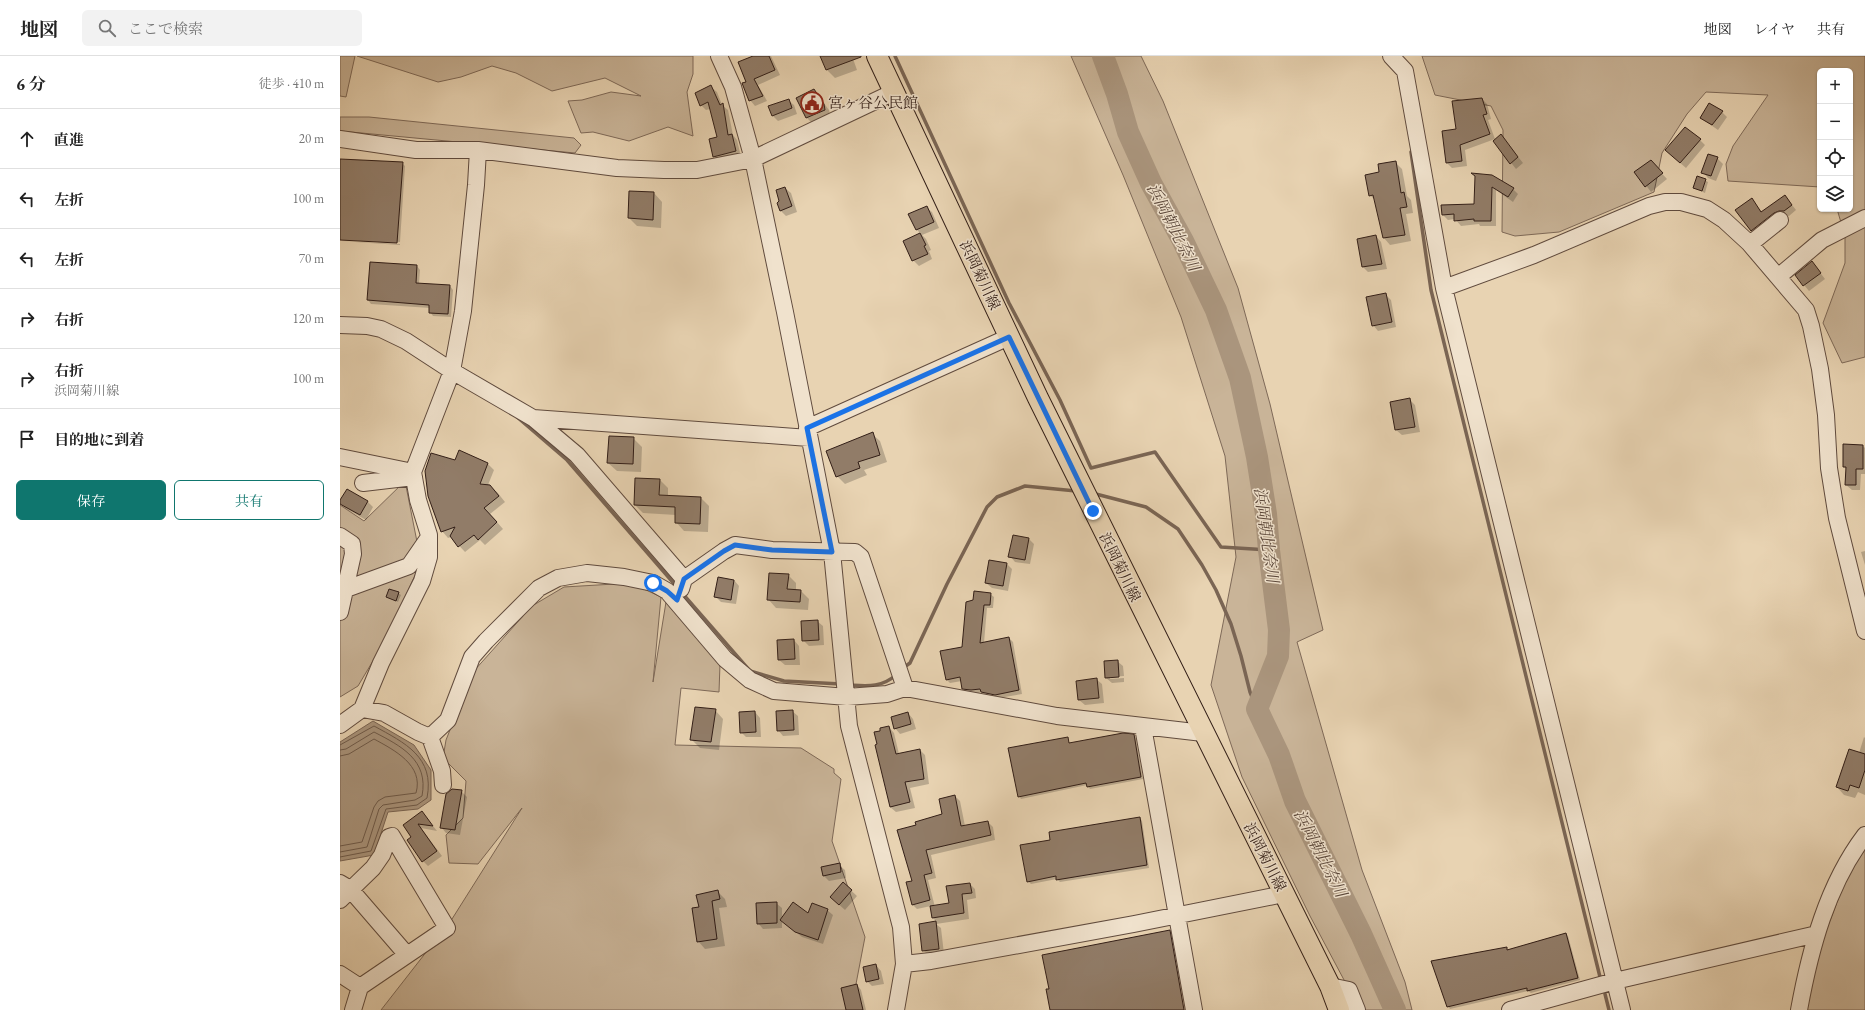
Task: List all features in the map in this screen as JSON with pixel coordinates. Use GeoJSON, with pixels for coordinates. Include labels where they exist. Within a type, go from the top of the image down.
{"type":"FeatureCollection","features":[{"type":"Feature","properties":{"kind":"main road","name":"浜岡菊川線"},"geometry":{"type":"LineString","coordinates":[[877,56],[1009,337],[1203,733],[1330,986],[1339,1010]]}},
{"type":"Feature","properties":{"kind":"street"},"geometry":{"type":"LineString","coordinates":[[719,56],[733,87],[753,159],[785,312],[832,552],[849,726],[901,927],[904,964],[896,1010]]}},
{"type":"Feature","properties":{"kind":"street"},"geometry":{"type":"LineString","coordinates":[[1391,56],[1404,63],[1444,288],[1622,1010]]}},
{"type":"Feature","properties":{"kind":"street"},"geometry":{"type":"LineString","coordinates":[[340,138],[416,150],[478,150],[617,168],[697,170],[753,159],[894,92]]}},
{"type":"Feature","properties":{"kind":"street"},"geometry":{"type":"LineString","coordinates":[[340,725],[362,709],[381,663],[422,581],[429,557],[429,537],[418,500],[413,474],[452,372],[463,311],[478,150]]}},
{"type":"Feature","properties":{"kind":"street"},"geometry":{"type":"LineString","coordinates":[[1444,288],[1534,255],[1649,206],[1665,202],[1681,202],[1708,209],[1724,220],[1750,244],[1806,310],[1820,369],[1826,415],[1829,468],[1837,518],[1865,631]]}},
{"type":"Feature","properties":{"kind":"street"},"geometry":{"type":"LineString","coordinates":[[1778,277],[1822,240],[1865,218]]}},
{"type":"Feature","properties":{"kind":"street"},"geometry":{"type":"LineString","coordinates":[[1750,244],[1780,220]]}},
{"type":"Feature","properties":{"kind":"street"},"geometry":{"type":"LineString","coordinates":[[340,325],[367,326],[381,329],[406,341],[452,372],[533,418],[577,455],[684,579]]}},
{"type":"Feature","properties":{"kind":"street"},"geometry":{"type":"LineString","coordinates":[[533,418],[808,433],[1009,337]]}},
{"type":"Feature","properties":{"kind":"street"},"geometry":{"type":"LineString","coordinates":[[340,457],[413,474]]}},
{"type":"Feature","properties":{"kind":"street"},"geometry":{"type":"LineString","coordinates":[[363,483],[413,474]]}},
{"type":"Feature","properties":{"kind":"street"},"geometry":{"type":"LineString","coordinates":[[340,536],[352,544],[353,554],[340,612]]}},
{"type":"Feature","properties":{"kind":"street"},"geometry":{"type":"LineString","coordinates":[[346,589],[409,566],[429,537]]}},
{"type":"Feature","properties":{"kind":"street"},"geometry":{"type":"LineString","coordinates":[[677,600],[684,579],[735,545],[772,550],[856,552],[861,557],[905,688]]}},
{"type":"Feature","properties":{"kind":"street"},"geometry":{"type":"LineString","coordinates":[[430,737],[448,720],[472,657],[539,588],[558,578],[587,573],[624,577],[653,583],[667,591],[677,600],[725,659],[750,680],[774,691],[847,697],[887,694],[905,688],[1058,716],[1203,733]]}},
{"type":"Feature","properties":{"kind":"street"},"geometry":{"type":"LineString","coordinates":[[362,709],[384,714],[430,737],[442,771],[443,785]]}},
{"type":"Feature","properties":{"kind":"street"},"geometry":{"type":"LineString","coordinates":[[1143,726],[1194,1010]]}},
{"type":"Feature","properties":{"kind":"street"},"geometry":{"type":"LineString","coordinates":[[353,1010],[360,987],[447,928],[392,836],[390,837],[382,855],[373,868],[343,891],[407,955]]}},
{"type":"Feature","properties":{"kind":"street"},"geometry":{"type":"LineString","coordinates":[[1799,1010],[1817,934],[1841,870],[1865,836]]}},
{"type":"Feature","properties":{"kind":"street"},"geometry":{"type":"LineString","coordinates":[[904,964],[931,961],[1284,894]]}},
{"type":"Feature","properties":{"kind":"street"},"geometry":{"type":"LineString","coordinates":[[1510,1010],[1615,981],[1817,934]]}},
{"type":"Feature","properties":{"kind":"street"},"geometry":{"type":"LineString","coordinates":[[340,974],[360,987]]}},
{"type":"Feature","properties":{"kind":"street"},"geometry":{"type":"LineString","coordinates":[[1330,986],[1349,990],[1357,1010]]}},
{"type":"Feature","properties":{"kind":"shaded area"},"geometry":{"type":"Polygon","coordinates":[[[340,56],[355,56],[346,97],[340,96],[340,56]]]}},
{"type":"Feature","properties":{"kind":"shaded area"},"geometry":{"type":"Polygon","coordinates":[[[357,56],[693,56],[693,74],[687,92],[693,136],[668,127],[629,141],[593,132],[581,133],[568,101],[582,100],[611,92],[641,96],[605,78],[552,91],[516,73],[492,66],[461,77],[438,82],[357,56]]]}},
{"type":"Feature","properties":{"kind":"shaded area"},"geometry":{"type":"Polygon","coordinates":[[[1071,56],[1141,56],[1163,101],[1238,288],[1270,404],[1323,630],[1297,642],[1362,870],[1405,982],[1412,1010],[1360,1010],[1310,916],[1242,777],[1211,685],[1236,557],[1225,456],[1181,317],[1123,175],[1071,56]]]}},
{"type":"Feature","properties":{"kind":"shaded area"},"geometry":{"type":"Polygon","coordinates":[[[1422,56],[1865,56],[1865,357],[1842,363],[1823,323],[1845,263],[1845,236],[1838,212],[1853,212],[1853,68],[1817,68],[1817,187],[1728,181],[1726,164],[1733,146],[1768,95],[1706,92],[1687,114],[1662,153],[1654,192],[1559,232],[1515,236],[1502,232],[1503,130],[1491,106],[1435,95],[1422,56]]]}},
{"type":"Feature","properties":{"kind":"shaded area"},"geometry":{"type":"Polygon","coordinates":[[[340,117],[369,117],[574,138],[581,145],[575,153],[340,131],[340,117]]]}},
{"type":"Feature","properties":{"kind":"shaded area"},"geometry":{"type":"Polygon","coordinates":[[[405,481],[421,562],[386,639],[358,686],[340,697],[340,505],[364,521],[405,481]]]}},
{"type":"Feature","properties":{"kind":"shaded area"},"geometry":{"type":"Polygon","coordinates":[[[631,583],[661,597],[653,682],[666,602],[720,664],[719,692],[681,688],[675,745],[801,748],[834,769],[834,773],[841,779],[832,841],[865,937],[851,1010],[381,1010],[452,919],[522,808],[478,864],[449,863],[446,835],[463,818],[466,781],[443,758],[446,740],[473,672],[532,606],[564,587],[631,583]]]}},
{"type":"Feature","properties":{"kind":"shaded area"},"geometry":{"type":"Polygon","coordinates":[[[1865,850],[1865,1010],[1801,1010],[1824,936],[1849,871],[1865,850]]]}},
{"type":"Feature","properties":{"kind":"water"},"geometry":{"type":"Polygon","coordinates":[[[373,721],[414,745],[431,770],[431,800],[418,809],[388,812],[374,855],[340,861],[340,742],[373,721]]]}},
{"type":"Feature","properties":{"kind":"building"},"geometry":{"type":"Polygon","coordinates":[[[753,56],[769,56],[775,70],[754,79],[763,96],[749,101],[742,83],[746,82],[738,62],[753,56]]]}},
{"type":"Feature","properties":{"kind":"building"},"geometry":{"type":"Polygon","coordinates":[[[820,56],[861,56],[861,57],[826,70],[820,56]]]}},
{"type":"Feature","properties":{"kind":"building"},"geometry":{"type":"Polygon","coordinates":[[[711,85],[720,105],[723,103],[728,135],[732,134],[736,151],[713,157],[709,139],[717,137],[708,102],[700,106],[695,93],[711,85]]]}},
{"type":"Feature","properties":{"kind":"building","name":"宮ヶ谷公民館"},"geometry":{"type":"Polygon","coordinates":[[[814,89],[824,104],[825,110],[806,118],[796,98],[814,89]]]}},
{"type":"Feature","properties":{"kind":"building"},"geometry":{"type":"Polygon","coordinates":[[[1482,98],[1487,114],[1483,115],[1490,134],[1460,145],[1462,161],[1446,163],[1442,131],[1456,129],[1452,101],[1482,98]]]}},
{"type":"Feature","properties":{"kind":"building"},"geometry":{"type":"Polygon","coordinates":[[[789,99],[792,108],[772,116],[768,106],[789,99]]]}},
{"type":"Feature","properties":{"kind":"building"},"geometry":{"type":"Polygon","coordinates":[[[1709,103],[1723,111],[1712,125],[1700,118],[1709,103]]]}},
{"type":"Feature","properties":{"kind":"building"},"geometry":{"type":"Polygon","coordinates":[[[1685,127],[1701,139],[1680,163],[1665,150],[1685,127]]]}},
{"type":"Feature","properties":{"kind":"building"},"geometry":{"type":"Polygon","coordinates":[[[1501,134],[1518,157],[1510,164],[1493,141],[1501,134]]]}},
{"type":"Feature","properties":{"kind":"building"},"geometry":{"type":"Polygon","coordinates":[[[1708,154],[1718,157],[1711,176],[1701,173],[1708,154]]]}},
{"type":"Feature","properties":{"kind":"building"},"geometry":{"type":"Polygon","coordinates":[[[340,159],[403,162],[397,243],[340,240],[340,159]]]}},
{"type":"Feature","properties":{"kind":"building"},"geometry":{"type":"Polygon","coordinates":[[[1651,160],[1663,173],[1645,187],[1634,172],[1651,160]]]}},
{"type":"Feature","properties":{"kind":"building"},"geometry":{"type":"Polygon","coordinates":[[[1396,161],[1401,193],[1404,192],[1407,207],[1400,208],[1405,235],[1383,238],[1373,195],[1369,196],[1365,175],[1379,172],[1378,164],[1396,161]]]}},
{"type":"Feature","properties":{"kind":"building"},"geometry":{"type":"Polygon","coordinates":[[[1471,173],[1492,175],[1514,188],[1508,197],[1492,187],[1491,221],[1474,221],[1474,219],[1454,221],[1454,214],[1442,215],[1441,205],[1474,204],[1475,176],[1471,173]]]}},
{"type":"Feature","properties":{"kind":"building"},"geometry":{"type":"Polygon","coordinates":[[[1697,176],[1706,179],[1702,191],[1693,188],[1697,176]]]}},
{"type":"Feature","properties":{"kind":"building"},"geometry":{"type":"Polygon","coordinates":[[[785,187],[792,206],[780,211],[777,203],[779,201],[776,190],[785,187]]]}},
{"type":"Feature","properties":{"kind":"building"},"geometry":{"type":"Polygon","coordinates":[[[629,191],[654,192],[653,220],[628,218],[629,191]]]}},
{"type":"Feature","properties":{"kind":"building"},"geometry":{"type":"Polygon","coordinates":[[[1785,195],[1792,205],[1784,211],[1774,213],[1751,231],[1735,210],[1752,198],[1761,212],[1785,195]]]}},
{"type":"Feature","properties":{"kind":"building"},"geometry":{"type":"Polygon","coordinates":[[[927,206],[934,222],[916,230],[908,214],[927,206]]]}},
{"type":"Feature","properties":{"kind":"building"},"geometry":{"type":"Polygon","coordinates":[[[920,233],[926,245],[924,246],[928,254],[912,261],[903,241],[920,233]]]}},
{"type":"Feature","properties":{"kind":"building"},"geometry":{"type":"Polygon","coordinates":[[[1376,235],[1382,264],[1362,267],[1357,239],[1376,235]]]}},
{"type":"Feature","properties":{"kind":"building"},"geometry":{"type":"Polygon","coordinates":[[[1812,261],[1821,273],[1803,286],[1795,275],[1812,261]]]}},
{"type":"Feature","properties":{"kind":"building"},"geometry":{"type":"Polygon","coordinates":[[[370,262],[417,265],[416,283],[450,285],[448,314],[429,313],[429,305],[367,300],[370,262]]]}},
{"type":"Feature","properties":{"kind":"building"},"geometry":{"type":"Polygon","coordinates":[[[1386,293],[1392,322],[1372,326],[1366,297],[1386,293]]]}},
{"type":"Feature","properties":{"kind":"building"},"geometry":{"type":"Polygon","coordinates":[[[1410,398],[1415,427],[1395,430],[1390,402],[1410,398]]]}},
{"type":"Feature","properties":{"kind":"building"},"geometry":{"type":"Polygon","coordinates":[[[873,432],[880,455],[858,462],[860,468],[836,477],[826,451],[873,432]]]}},
{"type":"Feature","properties":{"kind":"building"},"geometry":{"type":"Polygon","coordinates":[[[609,436],[634,437],[633,464],[607,463],[609,436]]]}},
{"type":"Feature","properties":{"kind":"building"},"geometry":{"type":"Polygon","coordinates":[[[1843,444],[1863,445],[1863,469],[1856,469],[1856,485],[1845,485],[1846,467],[1843,467],[1843,444]]]}},
{"type":"Feature","properties":{"kind":"building"},"geometry":{"type":"Polygon","coordinates":[[[459,450],[488,463],[480,484],[490,485],[499,496],[484,508],[497,522],[478,540],[474,535],[458,547],[450,536],[455,527],[441,532],[428,496],[425,471],[431,453],[455,460],[459,450]]]}},
{"type":"Feature","properties":{"kind":"building"},"geometry":{"type":"Polygon","coordinates":[[[635,478],[660,479],[659,495],[701,497],[700,524],[675,523],[675,507],[634,505],[635,478]]]}},
{"type":"Feature","properties":{"kind":"building"},"geometry":{"type":"Polygon","coordinates":[[[347,489],[368,501],[360,515],[340,504],[340,500],[347,489]]]}},
{"type":"Feature","properties":{"kind":"building"},"geometry":{"type":"Polygon","coordinates":[[[1013,535],[1029,538],[1025,560],[1008,557],[1013,535]]]}},
{"type":"Feature","properties":{"kind":"building"},"geometry":{"type":"Polygon","coordinates":[[[989,560],[1007,563],[1003,586],[985,583],[989,560]]]}},
{"type":"Feature","properties":{"kind":"building"},"geometry":{"type":"Polygon","coordinates":[[[769,573],[789,574],[787,589],[801,590],[800,602],[767,600],[769,573]]]}},
{"type":"Feature","properties":{"kind":"building"},"geometry":{"type":"Polygon","coordinates":[[[718,577],[734,580],[731,600],[714,597],[718,577]]]}},
{"type":"Feature","properties":{"kind":"building"},"geometry":{"type":"Polygon","coordinates":[[[389,589],[399,592],[396,601],[386,597],[389,589]]]}},
{"type":"Feature","properties":{"kind":"building"},"geometry":{"type":"Polygon","coordinates":[[[974,591],[991,593],[990,605],[984,605],[980,643],[1009,637],[1019,690],[995,695],[981,692],[980,689],[962,689],[960,677],[946,680],[940,651],[962,647],[966,602],[973,600],[974,591]]]}},
{"type":"Feature","properties":{"kind":"building"},"geometry":{"type":"Polygon","coordinates":[[[818,620],[819,640],[802,641],[801,621],[818,620]]]}},
{"type":"Feature","properties":{"kind":"building"},"geometry":{"type":"Polygon","coordinates":[[[794,639],[795,659],[778,660],[777,640],[794,639]]]}},
{"type":"Feature","properties":{"kind":"building"},"geometry":{"type":"Polygon","coordinates":[[[1118,660],[1119,677],[1105,678],[1104,661],[1118,660]]]}},
{"type":"Feature","properties":{"kind":"building"},"geometry":{"type":"Polygon","coordinates":[[[1097,678],[1099,698],[1078,700],[1076,681],[1097,678]]]}},
{"type":"Feature","properties":{"kind":"building"},"geometry":{"type":"Polygon","coordinates":[[[695,707],[716,709],[711,742],[690,740],[695,707]]]}},
{"type":"Feature","properties":{"kind":"building"},"geometry":{"type":"Polygon","coordinates":[[[793,710],[794,730],[777,731],[776,711],[793,710]]]}},
{"type":"Feature","properties":{"kind":"building"},"geometry":{"type":"Polygon","coordinates":[[[755,711],[756,732],[740,733],[739,712],[755,711]]]}},
{"type":"Feature","properties":{"kind":"building"},"geometry":{"type":"Polygon","coordinates":[[[908,712],[911,724],[894,729],[891,717],[908,712]]]}},
{"type":"Feature","properties":{"kind":"building"},"geometry":{"type":"Polygon","coordinates":[[[889,726],[896,754],[920,749],[924,779],[905,782],[910,802],[890,807],[875,745],[877,744],[874,732],[880,731],[880,728],[889,726]]]}},
{"type":"Feature","properties":{"kind":"building"},"geometry":{"type":"Polygon","coordinates":[[[1123,733],[1134,734],[1141,777],[1087,787],[1086,783],[1018,797],[1008,748],[1068,737],[1069,743],[1123,733]]]}},
{"type":"Feature","properties":{"kind":"building"},"geometry":{"type":"Polygon","coordinates":[[[1849,749],[1865,754],[1865,770],[1859,788],[1850,785],[1848,791],[1836,787],[1849,749]]]}},
{"type":"Feature","properties":{"kind":"building"},"geometry":{"type":"Polygon","coordinates":[[[452,789],[462,790],[455,830],[440,828],[446,794],[452,789]]]}},
{"type":"Feature","properties":{"kind":"building"},"geometry":{"type":"Polygon","coordinates":[[[955,795],[961,826],[988,821],[991,835],[926,850],[932,873],[924,875],[930,900],[912,905],[906,882],[912,881],[897,830],[916,825],[915,822],[942,814],[939,799],[955,795]]]}},
{"type":"Feature","properties":{"kind":"building"},"geometry":{"type":"Polygon","coordinates":[[[422,811],[433,826],[418,824],[437,851],[422,862],[407,840],[411,837],[403,825],[422,811]]]}},
{"type":"Feature","properties":{"kind":"building"},"geometry":{"type":"Polygon","coordinates":[[[1140,817],[1147,865],[1056,880],[1056,876],[1027,882],[1020,845],[1050,840],[1049,832],[1140,817]]]}},
{"type":"Feature","properties":{"kind":"building"},"geometry":{"type":"Polygon","coordinates":[[[840,863],[841,872],[823,876],[821,867],[840,863]]]}},
{"type":"Feature","properties":{"kind":"building"},"geometry":{"type":"Polygon","coordinates":[[[843,882],[852,890],[839,905],[830,897],[843,882]]]}},
{"type":"Feature","properties":{"kind":"building"},"geometry":{"type":"Polygon","coordinates":[[[970,883],[972,893],[962,894],[964,913],[932,918],[930,906],[949,903],[946,886],[970,883]]]}},
{"type":"Feature","properties":{"kind":"building"},"geometry":{"type":"Polygon","coordinates":[[[718,890],[720,899],[712,901],[717,939],[697,942],[692,908],[699,907],[696,895],[718,890]]]}},
{"type":"Feature","properties":{"kind":"building"},"geometry":{"type":"Polygon","coordinates":[[[777,902],[777,923],[757,924],[756,903],[777,902]]]}},
{"type":"Feature","properties":{"kind":"building"},"geometry":{"type":"Polygon","coordinates":[[[793,902],[808,913],[812,903],[828,909],[818,940],[795,932],[780,920],[793,902]]]}},
{"type":"Feature","properties":{"kind":"building"},"geometry":{"type":"Polygon","coordinates":[[[936,921],[939,949],[922,951],[919,924],[936,921]]]}},
{"type":"Feature","properties":{"kind":"building"},"geometry":{"type":"Polygon","coordinates":[[[1170,930],[1184,1010],[1050,1010],[1046,989],[1049,989],[1042,955],[1170,930]]]}},
{"type":"Feature","properties":{"kind":"building"},"geometry":{"type":"Polygon","coordinates":[[[1566,933],[1578,978],[1527,991],[1527,988],[1447,1007],[1431,961],[1507,947],[1507,950],[1566,933]]]}},
{"type":"Feature","properties":{"kind":"building"},"geometry":{"type":"Polygon","coordinates":[[[876,964],[879,979],[866,982],[863,967],[876,964]]]}},
{"type":"Feature","properties":{"kind":"building"},"geometry":{"type":"Polygon","coordinates":[[[857,984],[863,1010],[846,1010],[841,988],[857,984]]]}},
{"type":"Feature","properties":{"kind":"waterway"},"geometry":{"type":"LineString","coordinates":[[895,56],[1009,303],[1060,400],[1091,468],[1155,452],[1221,547],[1269,550]]}},
{"type":"Feature","properties":{"kind":"waterway","name":"浜岡朝比奈川"},"geometry":{"type":"LineString","coordinates":[[1103,56],[1117,94],[1128,132],[1151,183],[1183,241],[1216,310],[1240,378],[1257,457],[1266,514],[1279,630],[1278,656],[1257,709],[1279,755],[1295,801],[1361,934],[1395,1010]]}},
{"type":"Feature","properties":{"kind":"waterway"},"geometry":{"type":"LineString","coordinates":[[1411,152],[1431,290],[1600,977]]}},
{"type":"Feature","properties":{"kind":"waterway"},"geometry":{"type":"LineString","coordinates":[[517,417],[567,460],[677,587]]}},
{"type":"Feature","properties":{"kind":"waterway"},"geometry":{"type":"LineString","coordinates":[[903,668],[910,663],[947,584],[987,507],[997,497],[1025,486],[1076,491]]}},
{"type":"Feature","properties":{"kind":"waterway"},"geometry":{"type":"LineString","coordinates":[[1092,493],[1146,507],[1178,529],[1202,565],[1216,590],[1231,624],[1250,692],[1257,709]]}},
{"type":"Feature","properties":{"kind":"waterway"},"geometry":{"type":"LineString","coordinates":[[682,593],[750,671],[784,681],[841,684]]}},
{"type":"Feature","properties":{"kind":"waterway"},"geometry":{"type":"LineString","coordinates":[[849,685],[868,686],[879,684],[896,675]]}},
{"type":"Feature","properties":{"kind":"waterway"},"geometry":{"type":"LineString","coordinates":[[1605,994],[1609,1010]]}},
{"type":"Feature","properties":{"kind":"place","name":"宮ヶ谷公民館"},"geometry":{"type":"Point","coordinates":[812,103]}},
{"type":"Feature","properties":{"kind":"route"},"geometry":{"type":"LineString","coordinates":[[653,583],[667,591],[677,600],[684,579],[735,545],[772,550],[832,552],[807,428],[1009,337],[1093,511]]}}]}
